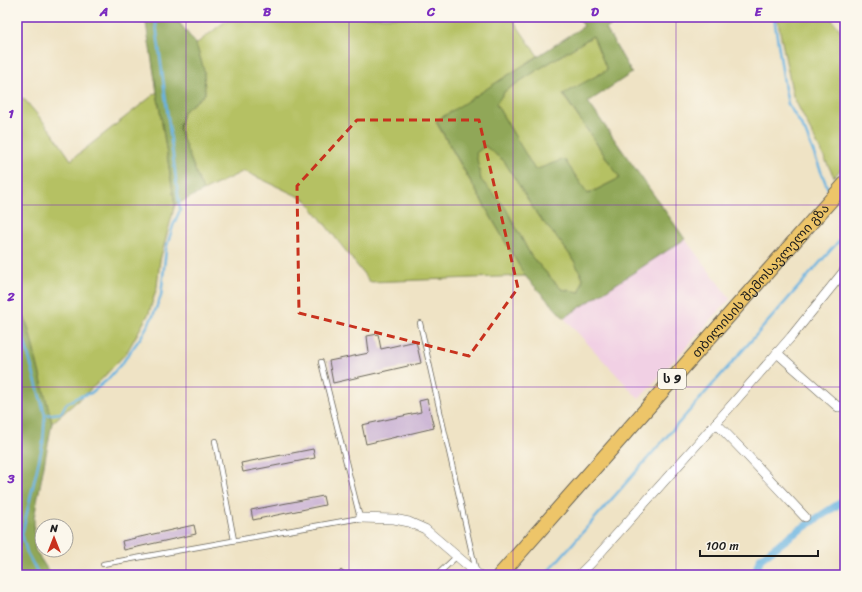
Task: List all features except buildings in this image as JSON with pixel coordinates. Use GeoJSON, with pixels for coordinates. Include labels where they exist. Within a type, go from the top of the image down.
{"type":"FeatureCollection","features":[{"type":"Feature","properties":{"kind":"highway","name":"თბილისის შემოსავლელი გზა"},"geometry":{"type":"LineString","coordinates":[[500,575],[845,184]]}},
{"type":"Feature","properties":{"kind":"street"},"geometry":{"type":"LineString","coordinates":[[579,575],[716,423],[777,353],[845,270]]}},
{"type":"Feature","properties":{"kind":"street"},"geometry":{"type":"LineString","coordinates":[[777,353],[838,407],[845,405]]}},
{"type":"Feature","properties":{"kind":"street"},"geometry":{"type":"LineString","coordinates":[[716,423],[805,517]]}},
{"type":"Feature","properties":{"kind":"street"},"geometry":{"type":"LineString","coordinates":[[360,518],[394,519],[410,522],[425,529],[478,574]]}},
{"type":"Feature","properties":{"kind":"lane"},"geometry":{"type":"LineString","coordinates":[[420,323],[478,574]]}},
{"type":"Feature","properties":{"kind":"lane"},"geometry":{"type":"LineString","coordinates":[[103,564],[360,518],[321,362]]}},
{"type":"Feature","properties":{"kind":"lane"},"geometry":{"type":"LineString","coordinates":[[215,440],[234,540]]}},
{"type":"Feature","properties":{"kind":"lane"},"geometry":{"type":"LineString","coordinates":[[437,575],[457,556]]}},
{"type":"Feature","properties":{"kind":"highlighted area"},"geometry":{"type":"Polygon","coordinates":[[[357,120],[479,120],[518,288],[469,356],[299,313],[297,186],[357,120]]]}},
{"type":"Feature","properties":{"kind":"shaded area"},"geometry":{"type":"Polygon","coordinates":[[[685,239],[730,299],[639,399],[564,318],[685,239]]]}},
{"type":"Feature","properties":{"kind":"green space"},"geometry":{"type":"Polygon","coordinates":[[[145,17],[175,17],[196,44],[204,70],[205,94],[183,112],[179,129],[203,191],[175,205],[145,17]]]}},
{"type":"Feature","properties":{"kind":"green space"},"geometry":{"type":"Polygon","coordinates":[[[231,17],[511,17],[538,56],[436,122],[525,276],[370,282],[306,200],[244,171],[203,191],[179,129],[183,112],[205,94],[204,70],[196,44],[231,17]]]}},
{"type":"Feature","properties":{"kind":"green space"},"geometry":{"type":"Polygon","coordinates":[[[578,17],[623,17],[606,29],[632,73],[588,102],[685,239],[564,318],[525,276],[436,121],[584,26],[578,17]],[[593,36],[505,91],[496,104],[535,170],[564,159],[588,194],[620,178],[563,94],[607,70],[593,36]],[[485,146],[476,153],[481,180],[505,207],[531,256],[561,289],[580,292],[583,278],[573,259],[538,216],[504,161],[485,146]]]}},
{"type":"Feature","properties":{"kind":"green space"},"geometry":{"type":"Polygon","coordinates":[[[777,17],[830,17],[845,36],[845,165],[834,177],[793,96],[777,17]]]}},
{"type":"Feature","properties":{"kind":"green space"},"geometry":{"type":"Polygon","coordinates":[[[593,36],[607,70],[563,95],[620,178],[588,194],[564,159],[535,171],[496,104],[505,91],[593,36]]]}},
{"type":"Feature","properties":{"kind":"green space"},"geometry":{"type":"Polygon","coordinates":[[[157,92],[175,205],[160,260],[157,287],[149,313],[127,352],[100,381],[52,423],[28,327],[17,298],[17,95],[25,100],[52,132],[71,160],[157,92]]]}},
{"type":"Feature","properties":{"kind":"green space"},"geometry":{"type":"Polygon","coordinates":[[[485,146],[504,160],[538,216],[573,259],[583,278],[580,292],[561,289],[531,256],[505,207],[481,180],[475,153],[485,146]]]}},
{"type":"Feature","properties":{"kind":"green space"},"geometry":{"type":"Polygon","coordinates":[[[17,298],[28,327],[52,423],[34,518],[34,558],[40,558],[51,575],[17,575],[17,298]]]}},
{"type":"Feature","properties":{"kind":"waterway"},"geometry":{"type":"LineString","coordinates":[[45,415],[61,413],[66,404],[78,397],[91,393],[107,380],[123,362],[141,337],[153,316],[161,296],[166,249],[180,210],[155,17]]}},
{"type":"Feature","properties":{"kind":"waterway"},"geometry":{"type":"LineString","coordinates":[[774,17],[788,104],[805,131],[828,189]]}},
{"type":"Feature","properties":{"kind":"waterway"},"geometry":{"type":"LineString","coordinates":[[839,210],[845,219]]}},
{"type":"Feature","properties":{"kind":"waterway"},"geometry":{"type":"LineString","coordinates":[[545,575],[845,234]]}},
{"type":"Feature","properties":{"kind":"waterway"},"geometry":{"type":"LineString","coordinates":[[17,314],[45,415],[43,443],[22,534],[27,553],[39,575]]}},
{"type":"Feature","properties":{"kind":"waterway"},"geometry":{"type":"LineString","coordinates":[[757,575],[757,568],[760,559],[789,537],[845,500]]}}]}
